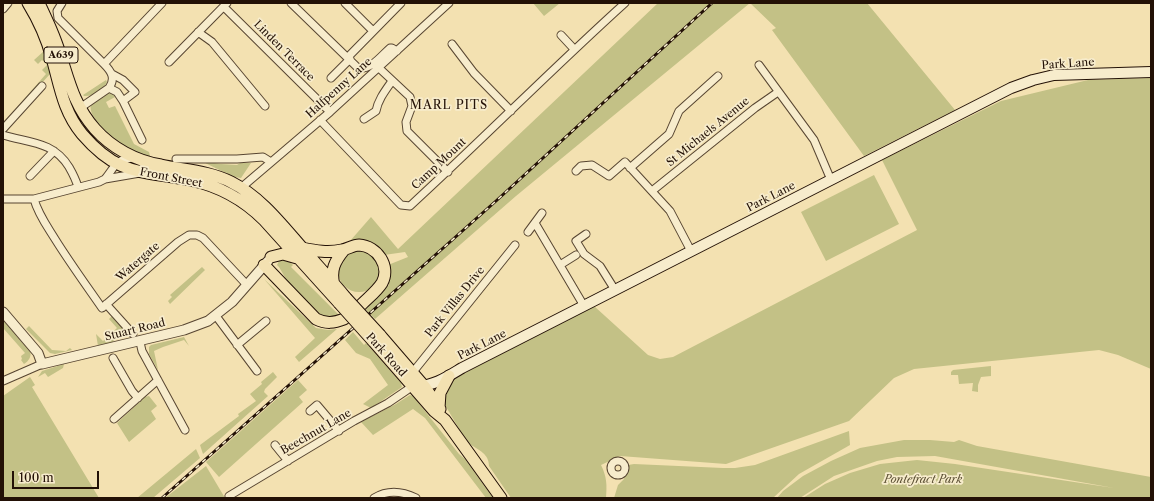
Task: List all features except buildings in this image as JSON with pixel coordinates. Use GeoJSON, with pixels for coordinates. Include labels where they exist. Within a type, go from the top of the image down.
{"type":"FeatureCollection","features":[{"type":"Feature","properties":{"kind":"main road","name":"A639"},"geometry":{"type":"LineString","coordinates":[[31,3],[56,41],[69,83],[80,108],[77,120],[82,133]]}},
{"type":"Feature","properties":{"kind":"main road","name":"A639"},"geometry":{"type":"LineString","coordinates":[[31,3],[40,22],[48,45],[66,110]]}},
{"type":"Feature","properties":{"kind":"main road","name":"Park Lane"},"geometry":{"type":"LineString","coordinates":[[446,377],[1012,88],[1033,80],[1054,75],[1151,72]]}},
{"type":"Feature","properties":{"kind":"main road"},"geometry":{"type":"LineString","coordinates":[[66,110],[69,108],[80,108]]}},
{"type":"Feature","properties":{"kind":"main road","name":"Front Street"},"geometry":{"type":"LineString","coordinates":[[80,108],[96,130],[112,145],[136,158],[159,165],[213,175],[242,187],[274,216],[300,253],[330,287]]}},
{"type":"Feature","properties":{"kind":"main road","name":"Front Street"},"geometry":{"type":"LineString","coordinates":[[66,110],[82,133],[97,150],[115,163],[144,173],[191,180],[227,192],[244,202],[264,220],[274,233],[300,253]]}},
{"type":"Feature","properties":{"kind":"main road"},"geometry":{"type":"LineString","coordinates":[[227,192],[234,191],[242,187],[244,202]]}},
{"type":"Feature","properties":{"kind":"main road"},"geometry":{"type":"LineString","coordinates":[[268,261],[276,246],[274,233]]}},
{"type":"Feature","properties":{"kind":"main road"},"geometry":{"type":"LineString","coordinates":[[268,261],[283,254],[328,252],[344,250],[356,245],[369,247],[379,255],[384,264],[384,276],[381,284],[361,305]]}},
{"type":"Feature","properties":{"kind":"main road"},"geometry":{"type":"LineString","coordinates":[[330,287],[336,258],[344,250]]}},
{"type":"Feature","properties":{"kind":"main road"},"geometry":{"type":"LineString","coordinates":[[268,261],[316,319],[322,322],[330,323],[344,319]]}},
{"type":"Feature","properties":{"kind":"main road","name":"Park Road"},"geometry":{"type":"LineString","coordinates":[[330,287],[416,380],[439,408],[445,420],[501,498]]}},
{"type":"Feature","properties":{"kind":"main road"},"geometry":{"type":"LineString","coordinates":[[416,380],[429,381],[446,377]]}},
{"type":"Feature","properties":{"kind":"main road"},"geometry":{"type":"LineString","coordinates":[[439,408],[440,393],[446,377]]}},
{"type":"Feature","properties":{"kind":"main road","name":"Park Road"},"geometry":{"type":"LineString","coordinates":[[416,380],[423,398],[434,411],[445,420]]}},
{"type":"Feature","properties":{"kind":"street"},"geometry":{"type":"LineString","coordinates":[[3,9],[8,3]]}},
{"type":"Feature","properties":{"kind":"street"},"geometry":{"type":"LineString","coordinates":[[62,3],[57,12],[58,18],[112,74],[123,80],[135,92],[123,101]]}},
{"type":"Feature","properties":{"kind":"street"},"geometry":{"type":"LineString","coordinates":[[104,64],[162,3]]}},
{"type":"Feature","properties":{"kind":"street"},"geometry":{"type":"LineString","coordinates":[[291,3],[358,68],[363,69],[370,66],[390,48],[397,51]]}},
{"type":"Feature","properties":{"kind":"street"},"geometry":{"type":"LineString","coordinates":[[345,3],[373,31]]}},
{"type":"Feature","properties":{"kind":"street"},"geometry":{"type":"LineString","coordinates":[[331,78],[386,17],[401,3]]}},
{"type":"Feature","properties":{"kind":"street","name":"Halfpenny Lane"},"geometry":{"type":"LineString","coordinates":[[242,187],[330,112],[449,3]]}},
{"type":"Feature","properties":{"kind":"street","name":"Camp Mount"},"geometry":{"type":"LineString","coordinates":[[320,120],[401,205],[410,206],[448,172],[574,49],[625,3]]}},
{"type":"Feature","properties":{"kind":"street"},"geometry":{"type":"LineString","coordinates":[[168,62],[225,5]]}},
{"type":"Feature","properties":{"kind":"street","name":"Linden Terrace"},"geometry":{"type":"LineString","coordinates":[[225,5],[330,112]]}},
{"type":"Feature","properties":{"kind":"street"},"geometry":{"type":"LineString","coordinates":[[198,32],[212,42],[264,106]]}},
{"type":"Feature","properties":{"kind":"street"},"geometry":{"type":"LineString","coordinates":[[561,35],[574,49]]}},
{"type":"Feature","properties":{"kind":"street"},"geometry":{"type":"LineString","coordinates":[[452,44],[474,73],[511,111]]}},
{"type":"Feature","properties":{"kind":"street"},"geometry":{"type":"LineString","coordinates":[[759,65],[814,140],[831,180]]}},
{"type":"Feature","properties":{"kind":"street"},"geometry":{"type":"LineString","coordinates":[[379,68],[410,97],[412,106],[406,122],[408,131],[448,172]]}},
{"type":"Feature","properties":{"kind":"street"},"geometry":{"type":"LineString","coordinates":[[80,108],[109,88],[112,84],[112,74]]}},
{"type":"Feature","properties":{"kind":"street"},"geometry":{"type":"LineString","coordinates":[[630,168],[669,134],[679,111],[718,76]]}},
{"type":"Feature","properties":{"kind":"street"},"geometry":{"type":"LineString","coordinates":[[364,119],[376,111],[377,104],[392,81]]}},
{"type":"Feature","properties":{"kind":"street"},"geometry":{"type":"LineString","coordinates":[[3,129],[42,86]]}},
{"type":"Feature","properties":{"kind":"street"},"geometry":{"type":"LineString","coordinates":[[109,88],[117,92],[123,101],[142,140]]}},
{"type":"Feature","properties":{"kind":"street","name":"St Michaels Avenue"},"geometry":{"type":"LineString","coordinates":[[652,191],[754,108],[778,92]]}},
{"type":"Feature","properties":{"kind":"street"},"geometry":{"type":"LineString","coordinates":[[3,135],[41,144],[54,151],[64,160],[78,187]]}},
{"type":"Feature","properties":{"kind":"street"},"geometry":{"type":"LineString","coordinates":[[105,179],[115,163],[116,158],[112,145]]}},
{"type":"Feature","properties":{"kind":"street"},"geometry":{"type":"LineString","coordinates":[[30,176],[54,151]]}},
{"type":"Feature","properties":{"kind":"street"},"geometry":{"type":"LineString","coordinates":[[176,159],[237,159],[263,157],[271,162]]}},
{"type":"Feature","properties":{"kind":"street"},"geometry":{"type":"LineString","coordinates":[[115,163],[122,160],[136,158]]}},
{"type":"Feature","properties":{"kind":"street"},"geometry":{"type":"LineString","coordinates":[[576,171],[581,166],[592,165],[609,176],[625,162],[670,211],[691,251]]}},
{"type":"Feature","properties":{"kind":"street"},"geometry":{"type":"LineString","coordinates":[[4,198],[34,199],[99,182],[105,179],[144,173]]}},
{"type":"Feature","properties":{"kind":"street"},"geometry":{"type":"LineString","coordinates":[[34,199],[40,214],[69,262],[104,306],[130,332]]}},
{"type":"Feature","properties":{"kind":"street"},"geometry":{"type":"LineString","coordinates":[[528,232],[542,213]]}},
{"type":"Feature","properties":{"kind":"street"},"geometry":{"type":"LineString","coordinates":[[535,223],[584,306]]}},
{"type":"Feature","properties":{"kind":"street"},"geometry":{"type":"LineString","coordinates":[[586,234],[576,241],[584,254],[600,266],[615,290]]}},
{"type":"Feature","properties":{"kind":"street","name":"Watergate"},"geometry":{"type":"LineString","coordinates":[[104,306],[189,235],[197,235],[207,241],[247,285]]}},
{"type":"Feature","properties":{"kind":"street","name":"Park Villas Drive"},"geometry":{"type":"LineString","coordinates":[[416,380],[515,245]]}},
{"type":"Feature","properties":{"kind":"street"},"geometry":{"type":"LineString","coordinates":[[560,265],[576,255]]}},
{"type":"Feature","properties":{"kind":"street","name":"Stuart Road"},"geometry":{"type":"LineString","coordinates":[[42,364],[140,342],[188,329],[208,321],[229,305],[268,261]]}},
{"type":"Feature","properties":{"kind":"street"},"geometry":{"type":"LineString","coordinates":[[3,312],[38,353],[42,364],[3,381]]}},
{"type":"Feature","properties":{"kind":"street"},"geometry":{"type":"LineString","coordinates":[[216,316],[257,371]]}},
{"type":"Feature","properties":{"kind":"street"},"geometry":{"type":"LineString","coordinates":[[238,345],[266,320]]}},
{"type":"Feature","properties":{"kind":"street"},"geometry":{"type":"LineString","coordinates":[[140,342],[142,351],[185,430]]}},
{"type":"Feature","properties":{"kind":"street"},"geometry":{"type":"LineString","coordinates":[[113,358],[132,391],[138,398]]}},
{"type":"Feature","properties":{"kind":"street"},"geometry":{"type":"LineString","coordinates":[[114,419],[158,380]]}},
{"type":"Feature","properties":{"kind":"street","name":"Beechnut Lane"},"geometry":{"type":"LineString","coordinates":[[229,496],[388,403],[416,380]]}},
{"type":"Feature","properties":{"kind":"street"},"geometry":{"type":"LineString","coordinates":[[310,411],[317,405],[338,431]]}},
{"type":"Feature","properties":{"kind":"street"},"geometry":{"type":"LineString","coordinates":[[275,445],[288,461]]}},
{"type":"Feature","properties":{"kind":"street"},"geometry":{"type":"LineString","coordinates":[[374,498],[393,492],[409,494],[416,498]]}},
{"type":"Feature","properties":{"kind":"green space"},"geometry":{"type":"Polygon","coordinates":[[[533,3],[560,3],[544,16],[533,3]]]}},
{"type":"Feature","properties":{"kind":"green space"},"geometry":{"type":"Polygon","coordinates":[[[658,3],[750,3],[516,196],[375,319],[363,307],[389,285],[388,265],[408,257],[405,252],[384,255],[350,241],[371,217],[398,249],[658,3]]]}},
{"type":"Feature","properties":{"kind":"green space"},"geometry":{"type":"Polygon","coordinates":[[[750,3],[867,3],[955,110],[864,156],[772,30],[776,28],[750,3]]]}},
{"type":"Feature","properties":{"kind":"green space"},"geometry":{"type":"Polygon","coordinates":[[[44,46],[50,74],[12,116],[10,115],[46,74],[42,70],[47,65],[42,60],[38,64],[34,60],[44,51],[42,47],[44,46]]]}},
{"type":"Feature","properties":{"kind":"green space"},"geometry":{"type":"Polygon","coordinates":[[[1151,78],[1151,369],[1118,355],[1099,350],[914,369],[894,378],[849,421],[726,464],[620,456],[601,465],[606,481],[606,498],[511,498],[489,466],[489,462],[485,455],[468,442],[446,407],[444,402],[450,384],[455,378],[594,306],[648,355],[660,359],[673,357],[917,230],[882,160],[1001,101],[1088,80],[1151,78]]]}},
{"type":"Feature","properties":{"kind":"green space"},"geometry":{"type":"Polygon","coordinates":[[[106,80],[106,85],[98,92],[87,96],[83,95],[106,80]]]}},
{"type":"Feature","properties":{"kind":"green space"},"geometry":{"type":"Polygon","coordinates":[[[108,92],[113,93],[115,97],[106,102],[109,108],[115,106],[134,144],[149,152],[149,159],[133,153],[119,144],[105,131],[94,117],[91,110],[91,104],[108,92]]]}},
{"type":"Feature","properties":{"kind":"green space"},"geometry":{"type":"Polygon","coordinates":[[[201,161],[237,165],[240,163],[251,163],[241,178],[234,177],[201,161]]]}},
{"type":"Feature","properties":{"kind":"green space"},"geometry":{"type":"Polygon","coordinates":[[[874,175],[899,224],[826,261],[801,212],[874,175]]]}},
{"type":"Feature","properties":{"kind":"green space"},"geometry":{"type":"Polygon","coordinates":[[[355,250],[363,250],[374,256],[380,267],[380,275],[374,286],[363,292],[355,292],[344,286],[338,275],[338,267],[344,256],[355,250]]]}},
{"type":"Feature","properties":{"kind":"green space"},"geometry":{"type":"Polygon","coordinates":[[[282,258],[287,259],[293,265],[291,267],[339,315],[325,320],[311,310],[305,300],[293,291],[277,265],[282,258]]]}},
{"type":"Feature","properties":{"kind":"green space"},"geometry":{"type":"Polygon","coordinates":[[[202,267],[205,270],[170,304],[168,301],[172,297],[170,295],[202,267]]]}},
{"type":"Feature","properties":{"kind":"green space"},"geometry":{"type":"Polygon","coordinates":[[[264,279],[316,328],[328,330],[337,329],[299,362],[295,357],[315,338],[264,279]]]}},
{"type":"Feature","properties":{"kind":"green space"},"geometry":{"type":"Polygon","coordinates":[[[112,316],[125,332],[121,338],[115,339],[112,343],[98,346],[96,334],[103,341],[117,328],[109,319],[112,316]]]}},
{"type":"Feature","properties":{"kind":"green space"},"geometry":{"type":"Polygon","coordinates":[[[3,319],[30,350],[30,358],[24,364],[21,360],[21,356],[25,353],[3,328],[3,319]]]}},
{"type":"Feature","properties":{"kind":"green space"},"geometry":{"type":"Polygon","coordinates":[[[29,326],[52,350],[66,351],[70,348],[72,350],[55,354],[50,353],[26,329],[29,326]]]}},
{"type":"Feature","properties":{"kind":"green space"},"geometry":{"type":"Polygon","coordinates":[[[353,332],[364,345],[366,343],[401,383],[402,387],[371,408],[363,404],[388,385],[370,359],[356,353],[345,340],[353,332]]]}},
{"type":"Feature","properties":{"kind":"green space"},"geometry":{"type":"Polygon","coordinates":[[[184,337],[189,346],[184,340],[154,351],[158,370],[149,354],[149,347],[151,345],[184,337]]]}},
{"type":"Feature","properties":{"kind":"green space"},"geometry":{"type":"Polygon","coordinates":[[[64,364],[63,368],[48,377],[45,373],[38,377],[42,371],[64,364]]]}},
{"type":"Feature","properties":{"kind":"green space"},"geometry":{"type":"Polygon","coordinates":[[[991,366],[991,376],[981,377],[978,385],[978,392],[972,391],[973,383],[959,384],[958,375],[951,375],[953,370],[991,366]]]}},
{"type":"Feature","properties":{"kind":"green space"},"geometry":{"type":"Polygon","coordinates":[[[273,372],[277,377],[265,389],[264,392],[268,396],[203,454],[200,445],[239,416],[238,414],[256,401],[250,394],[273,372]]]}},
{"type":"Feature","properties":{"kind":"green space"},"geometry":{"type":"Polygon","coordinates":[[[30,377],[35,385],[32,387],[99,498],[3,498],[3,396],[30,377]]]}},
{"type":"Feature","properties":{"kind":"green space"},"geometry":{"type":"Polygon","coordinates":[[[298,380],[307,390],[299,397],[303,402],[219,477],[206,462],[298,380]]]}},
{"type":"Feature","properties":{"kind":"green space"},"geometry":{"type":"Polygon","coordinates":[[[410,395],[413,396],[459,454],[465,459],[493,498],[486,498],[425,418],[413,409],[373,435],[361,422],[410,395]]]}},
{"type":"Feature","properties":{"kind":"green space"},"geometry":{"type":"Polygon","coordinates":[[[149,396],[157,406],[151,411],[156,419],[129,442],[117,423],[145,397],[149,396]]]}},
{"type":"Feature","properties":{"kind":"green space"},"geometry":{"type":"Polygon","coordinates":[[[849,431],[850,445],[799,474],[773,498],[614,498],[618,485],[624,479],[628,465],[735,468],[755,465],[849,431]]]}},
{"type":"Feature","properties":{"kind":"green space","name":"Pontefract Park"},"geometry":{"type":"Polygon","coordinates":[[[904,440],[954,442],[959,440],[977,446],[1151,477],[1151,498],[803,498],[825,484],[850,473],[880,464],[917,460],[955,464],[1114,488],[935,456],[897,457],[877,461],[834,476],[800,498],[777,498],[783,491],[803,476],[831,461],[860,448],[904,440]]]}},
{"type":"Feature","properties":{"kind":"green space"},"geometry":{"type":"Polygon","coordinates":[[[196,449],[200,458],[153,498],[137,498],[196,449]]]}},
{"type":"Feature","properties":{"kind":"green space"},"geometry":{"type":"Polygon","coordinates":[[[206,466],[225,498],[165,498],[206,466]]]}},
{"type":"Feature","properties":{"kind":"railway"},"geometry":{"type":"LineString","coordinates":[[162,498],[496,201],[712,3]]}},
{"type":"Feature","properties":{"kind":"district","name":"MARL PITS"},"geometry":{"type":"Point","coordinates":[449,106]}}]}
